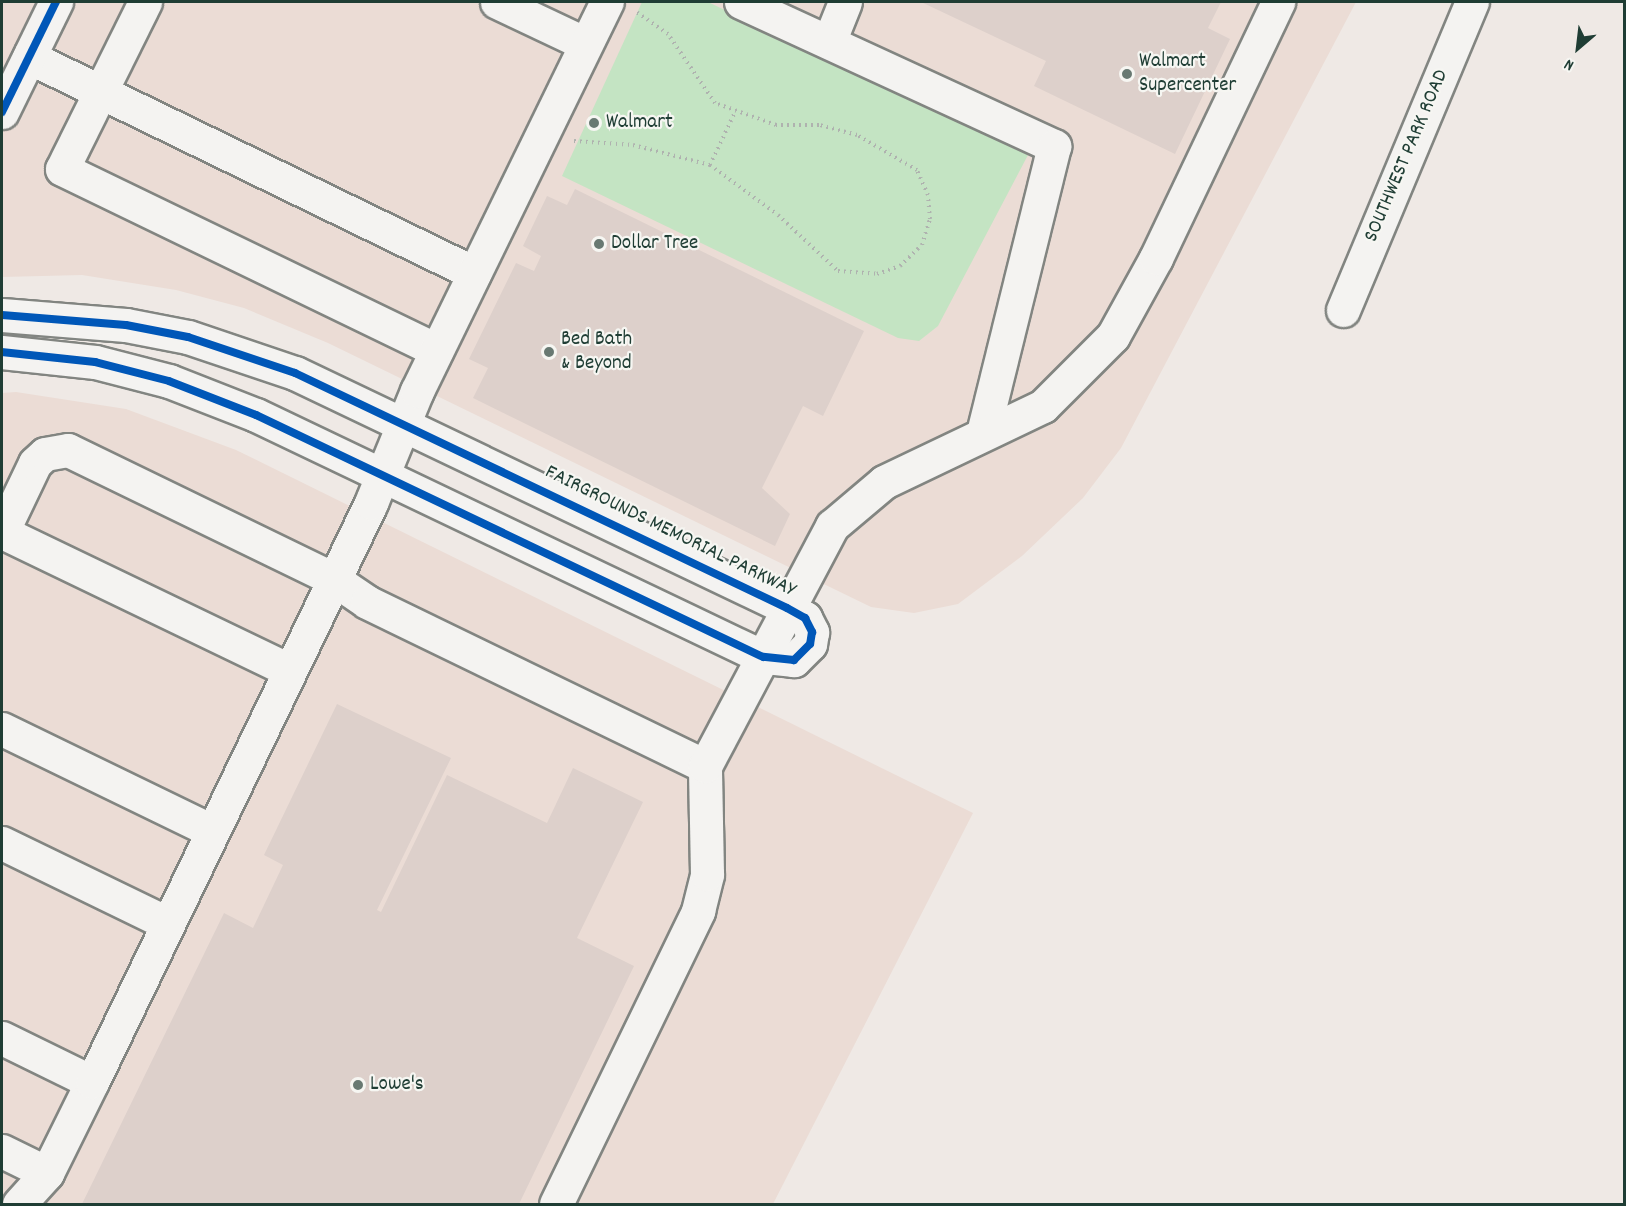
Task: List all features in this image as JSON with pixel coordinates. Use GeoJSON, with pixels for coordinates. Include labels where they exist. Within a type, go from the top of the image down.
{"type":"FeatureCollection","features":[{"type":"Feature","properties":{"kind":"street"},"geometry":{"type":"LineString","coordinates":[[2,112],[56,2]]}},
{"type":"Feature","properties":{"kind":"street"},"geometry":{"type":"LineString","coordinates":[[145,2],[62,169],[437,350]]}},
{"type":"Feature","properties":{"kind":"street"},"geometry":{"type":"LineString","coordinates":[[497,2],[586,44]]}},
{"type":"Feature","properties":{"kind":"street"},"geometry":{"type":"LineString","coordinates":[[741,2],[1054,146],[983,432]]}},
{"type":"Feature","properties":{"kind":"street"},"geometry":{"type":"LineString","coordinates":[[829,42],[845,2]]}},
{"type":"Feature","properties":{"kind":"street"},"geometry":{"type":"LineString","coordinates":[[787,608],[832,526],[884,482],[983,432],[1043,406],[1113,336],[1156,258],[1278,2]]}},
{"type":"Feature","properties":{"kind":"street","name":"SOUTHWEST PARK ROAD"},"geometry":{"type":"LineString","coordinates":[[1343,310],[1472,2]]}},
{"type":"Feature","properties":{"kind":"street"},"geometry":{"type":"LineString","coordinates":[[19,1204],[47,1173],[383,475],[403,425],[474,273],[586,44],[615,4]]}},
{"type":"Feature","properties":{"kind":"street"},"geometry":{"type":"LineString","coordinates":[[29,57],[474,273]]}},
{"type":"Feature","properties":{"kind":"street","name":"FAIRGROUNDS MEMORIAL PARKWAY"},"geometry":{"type":"LineString","coordinates":[[2,315],[126,325],[188,337],[295,374],[787,608],[805,618],[812,632],[810,644],[794,660],[764,657],[256,414],[169,381],[53,355],[2,352]]}},
{"type":"Feature","properties":{"kind":"street"},"geometry":{"type":"LineString","coordinates":[[289,670],[2,532],[35,463],[59,448],[68,450],[332,578],[367,602],[705,766]]}},
{"type":"Feature","properties":{"kind":"street"},"geometry":{"type":"LineString","coordinates":[[556,1204],[698,911],[707,874],[705,766],[764,657]]}},
{"type":"Feature","properties":{"kind":"street"},"geometry":{"type":"LineString","coordinates":[[2,729],[212,831]]}},
{"type":"Feature","properties":{"kind":"street"},"geometry":{"type":"LineString","coordinates":[[2,843],[167,923]]}},
{"type":"Feature","properties":{"kind":"street"},"geometry":{"type":"LineString","coordinates":[[2,1038],[92,1082]]}},
{"type":"Feature","properties":{"kind":"street"},"geometry":{"type":"LineString","coordinates":[[2,1151],[47,1173]]}},
{"type":"Feature","properties":{"kind":"path"},"geometry":{"type":"LineString","coordinates":[[540,139],[633,146],[710,165],[778,215],[838,272],[877,274],[900,266],[922,245],[930,219],[928,195],[917,170],[857,135],[819,125],[776,125],[715,103],[703,90],[668,34],[651,18],[615,4]]}},
{"type":"Feature","properties":{"kind":"path"},"geometry":{"type":"LineString","coordinates":[[710,165],[735,112]]}},
{"type":"Feature","properties":{"kind":"shaded area"},"geometry":{"type":"Polygon","coordinates":[[[2,2],[1356,2],[1121,448],[1083,498],[1022,556],[958,604],[914,613],[871,607],[328,343],[244,308],[176,290],[82,275],[2,277],[2,2]]]}},
{"type":"Feature","properties":{"kind":"shaded area"},"geometry":{"type":"Polygon","coordinates":[[[16,392],[126,409],[236,450],[973,813],[773,1204],[2,1204],[2,393],[16,392]]]}},
{"type":"Feature","properties":{"kind":"green space"},"geometry":{"type":"Polygon","coordinates":[[[642,2],[708,2],[1028,155],[938,326],[919,341],[898,338],[562,176],[642,2]]]}},
{"type":"Feature","properties":{"kind":"building","name":"Walmart Supercenter"},"geometry":{"type":"Polygon","coordinates":[[[921,2],[1221,2],[1208,28],[1230,39],[1175,154],[1034,86],[1046,61],[921,2]]]}},
{"type":"Feature","properties":{"kind":"building"},"geometry":{"type":"Polygon","coordinates":[[[575,189],[864,331],[823,416],[803,406],[762,488],[790,514],[775,546],[473,398],[488,368],[469,359],[516,263],[534,271],[541,256],[523,246],[547,196],[567,205],[575,189]]]}},
{"type":"Feature","properties":{"kind":"building","name":"Lowe's"},"geometry":{"type":"Polygon","coordinates":[[[337,704],[451,758],[377,910],[381,912],[447,775],[547,823],[573,768],[643,802],[577,938],[634,966],[519,1204],[82,1204],[224,913],[253,928],[283,865],[264,855],[337,704]]]}},
{"type":"Feature","properties":{"kind":"cycle path"},"geometry":{"type":"LineString","coordinates":[[2,112],[56,2]]}},
{"type":"Feature","properties":{"kind":"cycle path"},"geometry":{"type":"LineString","coordinates":[[2,315],[126,325],[188,337],[295,373],[787,608],[805,618],[812,632],[810,644],[794,660],[763,657],[256,415],[169,381],[95,362],[2,352]]}},
{"type":"Feature","properties":{"kind":"place","name":"Walmart Supercenter"},"geometry":{"type":"Point","coordinates":[1127,74]}},
{"type":"Feature","properties":{"kind":"place","name":"Walmart"},"geometry":{"type":"Point","coordinates":[594,123]}},
{"type":"Feature","properties":{"kind":"place","name":"Dollar Tree"},"geometry":{"type":"Point","coordinates":[599,244]}},
{"type":"Feature","properties":{"kind":"place","name":"Bed Bath & Beyond"},"geometry":{"type":"Point","coordinates":[549,352]}},
{"type":"Feature","properties":{"kind":"place","name":"Lowe's"},"geometry":{"type":"Point","coordinates":[358,1085]}}]}
